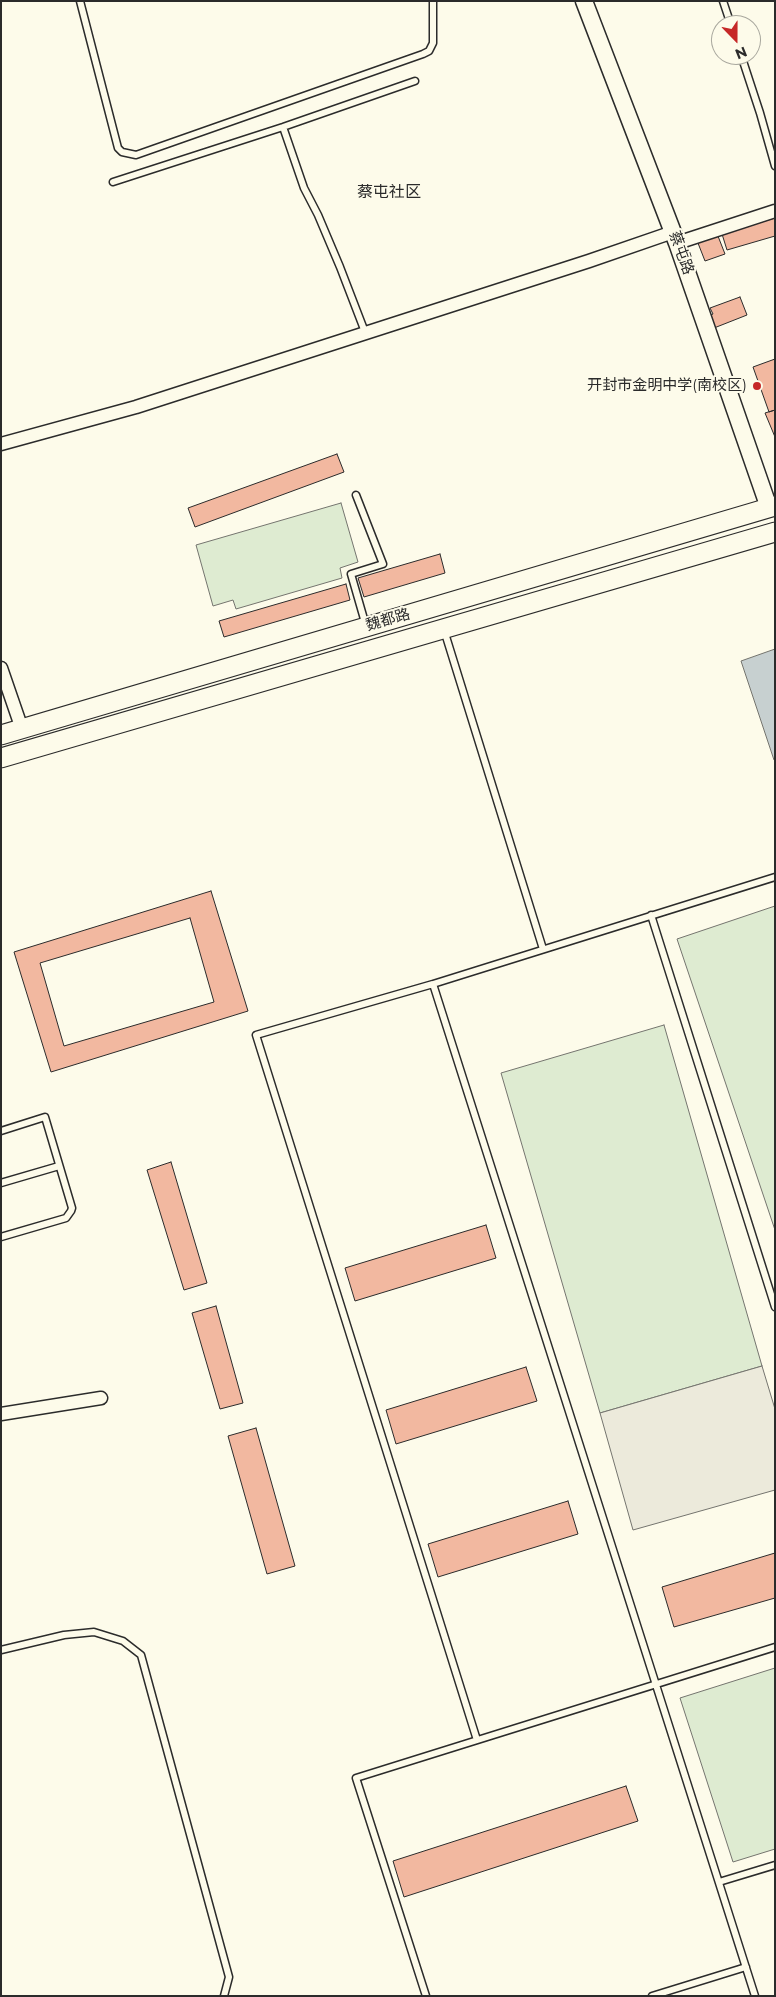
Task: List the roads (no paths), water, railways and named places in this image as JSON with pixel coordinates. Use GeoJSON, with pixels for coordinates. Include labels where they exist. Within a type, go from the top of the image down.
{"type":"FeatureCollection","features":[{"type":"Feature","properties":{"kind":"main road","name":"魏都路"},"geometry":{"type":"LineString","coordinates":[[1,735],[772,507]]}},
{"type":"Feature","properties":{"kind":"main road","name":"魏都路"},"geometry":{"type":"LineString","coordinates":[[1,758],[775,532]]}},
{"type":"Feature","properties":{"kind":"street","name":"蔡屯路"},"geometry":{"type":"LineString","coordinates":[[584,1],[675,237],[772,507]]}},
{"type":"Feature","properties":{"kind":"street"},"geometry":{"type":"LineString","coordinates":[[1,444],[136,408],[365,332],[589,262],[775,211]]}},
{"type":"Feature","properties":{"kind":"street"},"geometry":{"type":"LineString","coordinates":[[1,668],[22,729]]}},
{"type":"Feature","properties":{"kind":"street"},"geometry":{"type":"LineString","coordinates":[[1,1414],[102,1398]]}},
{"type":"Feature","properties":{"kind":"lane"},"geometry":{"type":"LineString","coordinates":[[80,1],[118,148],[122,152],[136,155],[429,51],[433,43],[433,1]]}},
{"type":"Feature","properties":{"kind":"lane"},"geometry":{"type":"LineString","coordinates":[[723,1],[728,15]]}},
{"type":"Feature","properties":{"kind":"lane"},"geometry":{"type":"LineString","coordinates":[[744,65],[775,166]]}},
{"type":"Feature","properties":{"kind":"lane"},"geometry":{"type":"LineString","coordinates":[[113,182],[283,127],[416,81]]}},
{"type":"Feature","properties":{"kind":"lane"},"geometry":{"type":"LineString","coordinates":[[283,127],[304,188],[337,258],[365,332]]}},
{"type":"Feature","properties":{"kind":"lane"},"geometry":{"type":"LineString","coordinates":[[356,495],[382,564],[351,574],[366,627]]}},
{"type":"Feature","properties":{"kind":"lane"},"geometry":{"type":"LineString","coordinates":[[444,630],[543,949]]}},
{"type":"Feature","properties":{"kind":"lane"},"geometry":{"type":"LineString","coordinates":[[477,1740],[256,1035],[433,984],[775,877]]}},
{"type":"Feature","properties":{"kind":"lane"},"geometry":{"type":"LineString","coordinates":[[651,916],[775,1307]]}},
{"type":"Feature","properties":{"kind":"lane"},"geometry":{"type":"LineString","coordinates":[[433,984],[756,1996]]}},
{"type":"Feature","properties":{"kind":"lane"},"geometry":{"type":"LineString","coordinates":[[1,1131],[45,1117],[72,1208],[66,1218],[1,1237]]}},
{"type":"Feature","properties":{"kind":"lane"},"geometry":{"type":"LineString","coordinates":[[1,1183],[59,1166]]}},
{"type":"Feature","properties":{"kind":"lane"},"geometry":{"type":"LineString","coordinates":[[1,1650],[64,1635],[94,1632],[123,1641],[141,1654],[230,1977],[224,1996]]}},
{"type":"Feature","properties":{"kind":"lane"},"geometry":{"type":"LineString","coordinates":[[426,1996],[356,1778],[775,1647]]}},
{"type":"Feature","properties":{"kind":"lane"},"geometry":{"type":"LineString","coordinates":[[719,1882],[775,1865]]}},
{"type":"Feature","properties":{"kind":"lane"},"geometry":{"type":"LineString","coordinates":[[652,1996],[746,1967]]}},
{"type":"Feature","properties":{"kind":"place","name":"开封市金明中学(南校区)"},"geometry":{"type":"Point","coordinates":[757,386]}},
{"type":"Feature","properties":{"kind":"district","name":"蔡屯社区"},"geometry":{"type":"Point","coordinates":[389,192]}}]}
